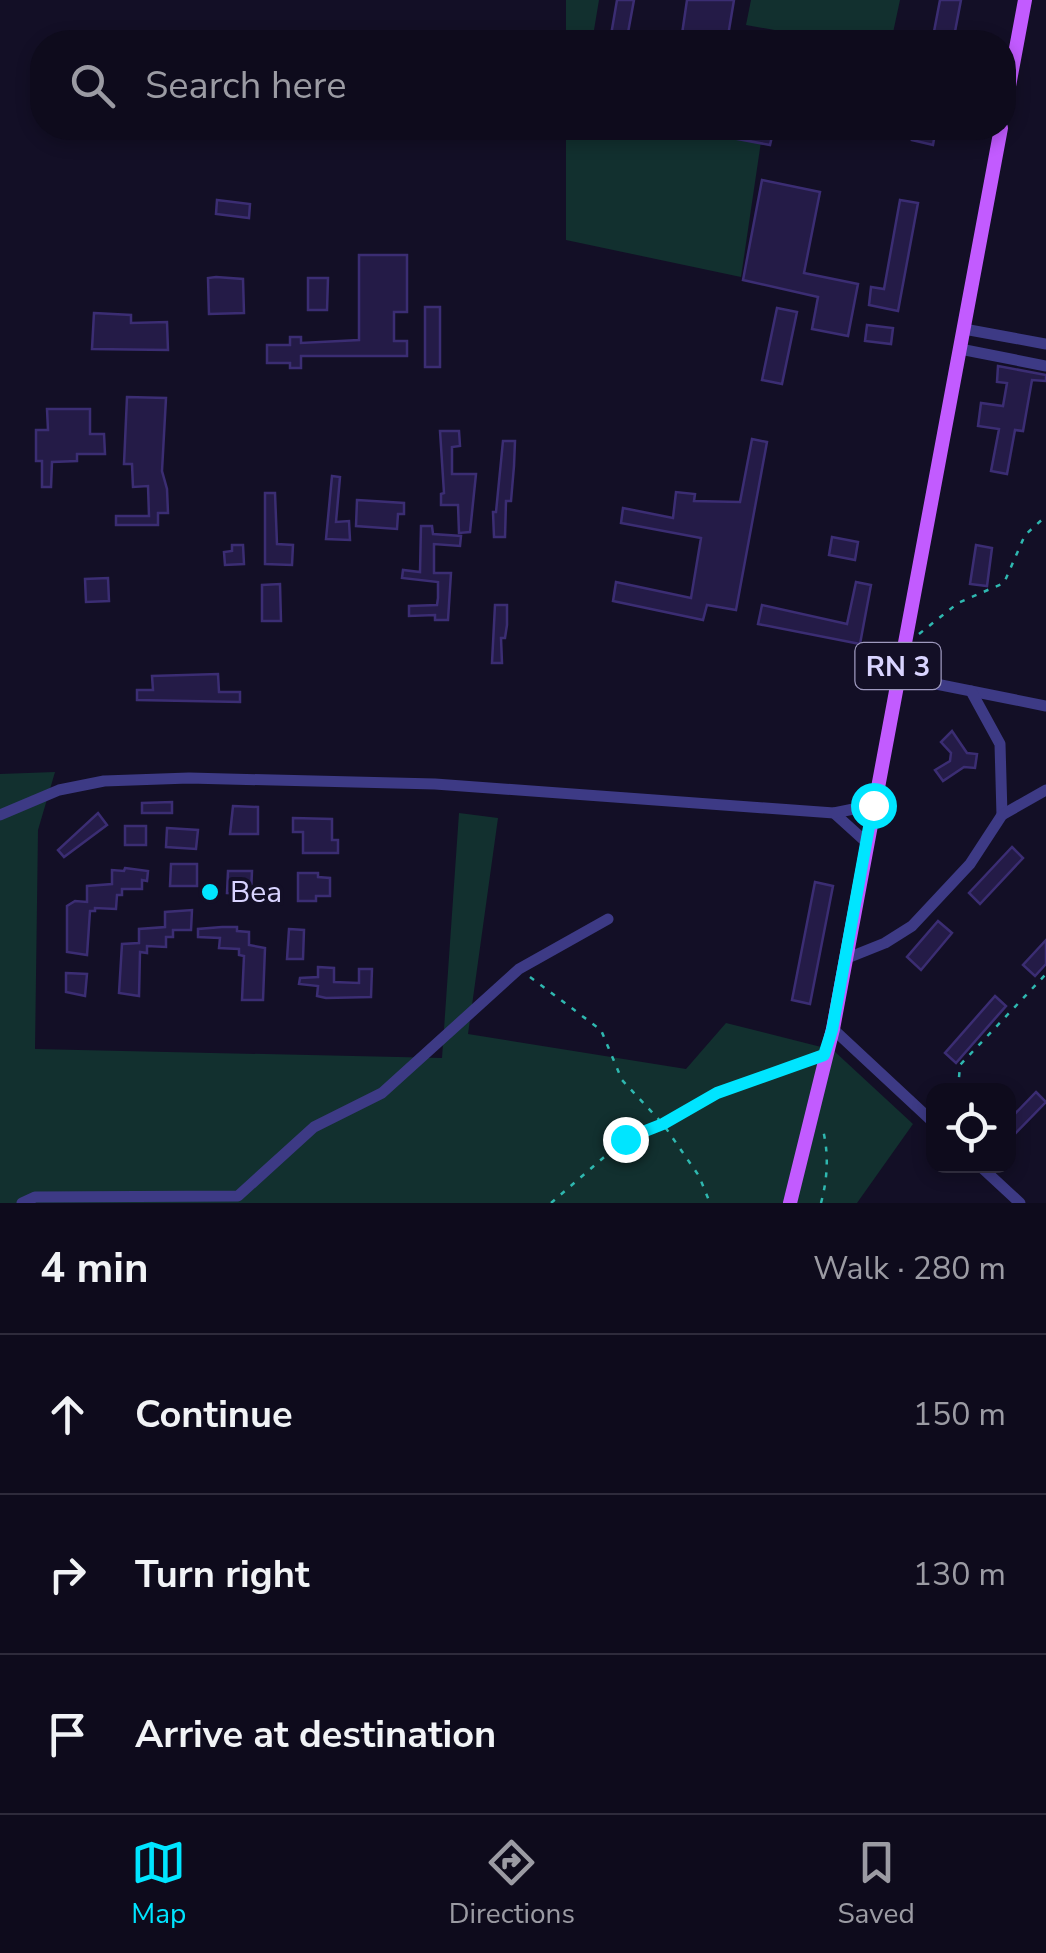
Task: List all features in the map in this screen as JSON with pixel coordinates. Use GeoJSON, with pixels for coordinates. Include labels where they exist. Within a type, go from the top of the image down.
{"type":"FeatureCollection","features":[{"type":"Feature","properties":{"kind":"main road"},"geometry":{"type":"LineString","coordinates":[[1016,48],[1025,0]]}},
{"type":"Feature","properties":{"kind":"main road","name":"RN 3"},"geometry":{"type":"LineString","coordinates":[[790,1203],[846,959],[999,140]]}},
{"type":"Feature","properties":{"kind":"street"},"geometry":{"type":"LineString","coordinates":[[960,349],[1040,365],[1042,344],[964,329]]}},
{"type":"Feature","properties":{"kind":"street"},"geometry":{"type":"LineString","coordinates":[[896,676],[1046,706]]}},
{"type":"Feature","properties":{"kind":"street"},"geometry":{"type":"LineString","coordinates":[[971,691],[1000,744],[1002,815]]}},
{"type":"Feature","properties":{"kind":"street"},"geometry":{"type":"LineString","coordinates":[[0,815],[37,798],[104,781],[189,778],[435,784],[834,813],[873,805]]}},
{"type":"Feature","properties":{"kind":"street"},"geometry":{"type":"LineString","coordinates":[[846,959],[885,943],[912,926],[970,864],[1002,815],[1046,790]]}},
{"type":"Feature","properties":{"kind":"street"},"geometry":{"type":"LineString","coordinates":[[834,813],[866,842]]}},
{"type":"Feature","properties":{"kind":"street"},"geometry":{"type":"LineString","coordinates":[[22,1203],[35,1198],[238,1196],[314,1127],[382,1093],[519,969],[608,919]]}},
{"type":"Feature","properties":{"kind":"street"},"geometry":{"type":"LineString","coordinates":[[832,1030],[926,1116]]}},
{"type":"Feature","properties":{"kind":"street"},"geometry":{"type":"LineString","coordinates":[[988,1173],[1020,1203]]}},
{"type":"Feature","properties":{"kind":"path"},"geometry":{"type":"LineString","coordinates":[[902,648],[958,602],[1004,583],[1026,535],[1046,516]]}},
{"type":"Feature","properties":{"kind":"path"},"geometry":{"type":"LineString","coordinates":[[519,969],[601,1030],[622,1080],[663,1124],[700,1176],[710,1203]]}},
{"type":"Feature","properties":{"kind":"path"},"geometry":{"type":"LineString","coordinates":[[959,1083],[960,1065],[1046,974]]}},
{"type":"Feature","properties":{"kind":"path"},"geometry":{"type":"LineString","coordinates":[[552,1203],[625,1139],[663,1124],[717,1093],[824,1055]]}},
{"type":"Feature","properties":{"kind":"path"},"geometry":{"type":"LineString","coordinates":[[815,1103],[826,1142],[827,1179],[821,1203]]}},
{"type":"Feature","properties":{"kind":"green space"},"geometry":{"type":"Polygon","coordinates":[[[566,0],[599,0],[594,30],[566,30],[566,0]]]}},
{"type":"Feature","properties":{"kind":"green space"},"geometry":{"type":"Polygon","coordinates":[[[751,0],[900,0],[894,30],[774,30],[746,25],[751,0]]]}},
{"type":"Feature","properties":{"kind":"green space"},"geometry":{"type":"Polygon","coordinates":[[[566,140],[761,140],[741,277],[566,240],[566,140]]]}},
{"type":"Feature","properties":{"kind":"green space"},"geometry":{"type":"Polygon","coordinates":[[[55,772],[38,830],[35,1049],[442,1058],[459,813],[498,818],[468,1034],[686,1069],[726,1023],[833,1050],[913,1124],[857,1203],[0,1203],[0,774],[55,772]]]}},
{"type":"Feature","properties":{"kind":"building"},"geometry":{"type":"Polygon","coordinates":[[[617,0],[634,0],[628,30],[612,30],[617,0]]]}},
{"type":"Feature","properties":{"kind":"building"},"geometry":{"type":"Polygon","coordinates":[[[687,0],[734,0],[729,30],[683,30],[687,0]]]}},
{"type":"Feature","properties":{"kind":"building"},"geometry":{"type":"Polygon","coordinates":[[[940,0],[961,0],[955,30],[934,30],[940,0]]]}},
{"type":"Feature","properties":{"kind":"building"},"geometry":{"type":"Polygon","coordinates":[[[743,140],[771,140],[770,145],[743,140]]]}},
{"type":"Feature","properties":{"kind":"building"},"geometry":{"type":"Polygon","coordinates":[[[762,180],[820,192],[804,273],[858,284],[848,336],[812,329],[818,297],[743,280],[762,180]]]}},
{"type":"Feature","properties":{"kind":"building"},"geometry":{"type":"Polygon","coordinates":[[[217,200],[250,204],[249,218],[216,214],[217,200]]]}},
{"type":"Feature","properties":{"kind":"building"},"geometry":{"type":"Polygon","coordinates":[[[900,200],[918,203],[898,311],[869,305],[871,287],[884,289],[900,200]]]}},
{"type":"Feature","properties":{"kind":"building"},"geometry":{"type":"Polygon","coordinates":[[[359,255],[407,255],[407,312],[394,312],[394,341],[407,341],[407,356],[301,356],[301,368],[290,368],[290,363],[267,363],[267,345],[290,345],[290,337],[301,337],[301,343],[359,340],[359,255]]]}},
{"type":"Feature","properties":{"kind":"building"},"geometry":{"type":"Polygon","coordinates":[[[208,278],[243,279],[244,313],[209,314],[208,278]]]}},
{"type":"Feature","properties":{"kind":"building"},"geometry":{"type":"Polygon","coordinates":[[[308,278],[328,278],[327,310],[308,310],[308,278]]]}},
{"type":"Feature","properties":{"kind":"building"},"geometry":{"type":"Polygon","coordinates":[[[425,307],[440,307],[440,367],[425,367],[425,307]]]}},
{"type":"Feature","properties":{"kind":"building"},"geometry":{"type":"Polygon","coordinates":[[[777,308],[797,312],[782,384],[762,380],[777,308]]]}},
{"type":"Feature","properties":{"kind":"building"},"geometry":{"type":"Polygon","coordinates":[[[94,313],[131,315],[131,323],[167,322],[168,350],[92,349],[94,313]]]}},
{"type":"Feature","properties":{"kind":"building"},"geometry":{"type":"Polygon","coordinates":[[[867,325],[893,328],[891,344],[865,341],[867,325]]]}},
{"type":"Feature","properties":{"kind":"building"},"geometry":{"type":"Polygon","coordinates":[[[998,366],[1046,375],[1046,381],[1032,380],[1023,431],[1015,430],[1007,474],[991,471],[999,429],[978,426],[981,403],[1003,406],[1007,383],[997,382],[998,366]]]}},
{"type":"Feature","properties":{"kind":"building"},"geometry":{"type":"Polygon","coordinates":[[[127,397],[166,398],[162,471],[168,513],[158,513],[158,525],[116,525],[116,516],[149,516],[148,486],[133,487],[132,464],[124,464],[127,397]]]}},
{"type":"Feature","properties":{"kind":"building"},"geometry":{"type":"Polygon","coordinates":[[[47,409],[90,409],[90,434],[104,434],[105,454],[77,454],[77,461],[52,462],[51,487],[42,487],[42,461],[36,461],[36,430],[48,430],[47,409]]]}},
{"type":"Feature","properties":{"kind":"building"},"geometry":{"type":"Polygon","coordinates":[[[440,431],[459,431],[460,446],[452,447],[452,474],[476,474],[470,532],[459,533],[458,505],[441,505],[444,493],[440,431]]]}},
{"type":"Feature","properties":{"kind":"building"},"geometry":{"type":"Polygon","coordinates":[[[752,439],[767,442],[736,610],[707,605],[703,620],[613,601],[616,582],[691,598],[701,538],[621,523],[623,508],[673,518],[676,492],[695,494],[694,501],[740,502],[752,439]]]}},
{"type":"Feature","properties":{"kind":"building"},"geometry":{"type":"Polygon","coordinates":[[[503,441],[515,441],[511,501],[506,501],[505,537],[494,537],[493,512],[503,441]]]}},
{"type":"Feature","properties":{"kind":"building"},"geometry":{"type":"Polygon","coordinates":[[[332,476],[340,477],[336,522],[349,521],[350,540],[326,539],[332,476]]]}},
{"type":"Feature","properties":{"kind":"building"},"geometry":{"type":"Polygon","coordinates":[[[265,493],[275,493],[277,544],[293,545],[292,565],[265,564],[265,493]]]}},
{"type":"Feature","properties":{"kind":"building"},"geometry":{"type":"Polygon","coordinates":[[[357,500],[404,503],[397,529],[356,526],[357,500]]]}},
{"type":"Feature","properties":{"kind":"building"},"geometry":{"type":"Polygon","coordinates":[[[421,526],[432,526],[433,534],[461,536],[460,546],[434,544],[434,573],[451,573],[448,620],[435,620],[435,615],[409,616],[409,606],[437,605],[438,598],[438,582],[402,578],[403,570],[420,572],[421,526]]]}},
{"type":"Feature","properties":{"kind":"building"},"geometry":{"type":"Polygon","coordinates":[[[832,537],[858,542],[855,560],[829,555],[832,537]]]}},
{"type":"Feature","properties":{"kind":"building"},"geometry":{"type":"Polygon","coordinates":[[[232,545],[243,545],[244,564],[225,565],[224,552],[232,551],[232,545]]]}},
{"type":"Feature","properties":{"kind":"building"},"geometry":{"type":"Polygon","coordinates":[[[976,545],[992,548],[987,586],[970,584],[976,545]]]}},
{"type":"Feature","properties":{"kind":"building"},"geometry":{"type":"Polygon","coordinates":[[[108,578],[109,601],[86,602],[85,579],[108,578]]]}},
{"type":"Feature","properties":{"kind":"building"},"geometry":{"type":"Polygon","coordinates":[[[856,582],[871,585],[860,644],[758,624],[762,605],[847,624],[856,582]]]}},
{"type":"Feature","properties":{"kind":"building"},"geometry":{"type":"Polygon","coordinates":[[[280,584],[281,621],[262,621],[262,585],[280,584]]]}},
{"type":"Feature","properties":{"kind":"building"},"geometry":{"type":"Polygon","coordinates":[[[495,605],[507,605],[505,638],[501,638],[502,663],[492,663],[495,605]]]}},
{"type":"Feature","properties":{"kind":"building"},"geometry":{"type":"Polygon","coordinates":[[[218,674],[219,692],[240,692],[240,702],[137,700],[137,690],[153,690],[152,676],[218,674]]]}},
{"type":"Feature","properties":{"kind":"building"},"geometry":{"type":"Polygon","coordinates":[[[952,731],[967,753],[977,754],[975,768],[964,767],[943,781],[935,770],[950,761],[951,753],[941,742],[952,731]]]}},
{"type":"Feature","properties":{"kind":"building"},"geometry":{"type":"Polygon","coordinates":[[[172,802],[172,813],[142,813],[142,803],[172,802]]]}},
{"type":"Feature","properties":{"kind":"building"},"geometry":{"type":"Polygon","coordinates":[[[233,806],[258,807],[258,834],[230,834],[233,806]]]}},
{"type":"Feature","properties":{"kind":"building"},"geometry":{"type":"Polygon","coordinates":[[[98,813],[107,825],[64,857],[58,850],[98,813]]]}},
{"type":"Feature","properties":{"kind":"building"},"geometry":{"type":"Polygon","coordinates":[[[293,818],[332,819],[332,840],[338,840],[338,853],[303,853],[303,832],[293,832],[293,818]]]}},
{"type":"Feature","properties":{"kind":"building"},"geometry":{"type":"Polygon","coordinates":[[[125,826],[146,826],[146,845],[125,845],[125,826]]]}},
{"type":"Feature","properties":{"kind":"building"},"geometry":{"type":"Polygon","coordinates":[[[167,828],[198,830],[196,849],[166,847],[167,828]]]}},
{"type":"Feature","properties":{"kind":"building"},"geometry":{"type":"Polygon","coordinates":[[[1012,847],[1023,858],[980,904],[969,893],[1012,847]]]}},
{"type":"Feature","properties":{"kind":"building"},"geometry":{"type":"Polygon","coordinates":[[[171,864],[197,864],[197,886],[170,886],[171,864]]]}},
{"type":"Feature","properties":{"kind":"building"},"geometry":{"type":"Polygon","coordinates":[[[112,870],[148,871],[142,889],[122,889],[122,895],[117,895],[116,909],[90,911],[87,955],[67,952],[67,906],[75,901],[87,902],[87,886],[112,884],[112,870]]]}},
{"type":"Feature","properties":{"kind":"building"},"geometry":{"type":"Polygon","coordinates":[[[228,871],[252,871],[251,894],[227,893],[228,871]]]}},
{"type":"Feature","properties":{"kind":"building"},"geometry":{"type":"Polygon","coordinates":[[[298,873],[318,873],[318,877],[330,878],[330,896],[298,901],[298,873]]]}},
{"type":"Feature","properties":{"kind":"building"},"geometry":{"type":"Polygon","coordinates":[[[815,882],[833,886],[810,1004],[792,1000],[815,882]]]}},
{"type":"Feature","properties":{"kind":"building"},"geometry":{"type":"Polygon","coordinates":[[[192,910],[191,930],[173,930],[173,937],[166,937],[166,947],[147,946],[147,953],[140,952],[139,996],[119,993],[122,944],[139,943],[139,929],[165,927],[165,912],[192,910]]]}},
{"type":"Feature","properties":{"kind":"building"},"geometry":{"type":"Polygon","coordinates":[[[938,921],[952,933],[921,970],[907,957],[938,921]]]}},
{"type":"Feature","properties":{"kind":"building"},"geometry":{"type":"Polygon","coordinates":[[[222,927],[249,932],[249,945],[265,948],[263,1000],[242,1000],[244,956],[239,955],[239,949],[219,948],[220,938],[198,937],[198,929],[222,927]]]}},
{"type":"Feature","properties":{"kind":"building"},"geometry":{"type":"Polygon","coordinates":[[[289,929],[304,930],[303,959],[287,959],[289,929]]]}},
{"type":"Feature","properties":{"kind":"building"},"geometry":{"type":"Polygon","coordinates":[[[1046,940],[1046,964],[1035,976],[1023,965],[1046,940]]]}},
{"type":"Feature","properties":{"kind":"building"},"geometry":{"type":"Polygon","coordinates":[[[318,967],[334,968],[334,982],[359,983],[359,969],[372,969],[371,997],[317,996],[318,986],[299,984],[300,978],[318,977],[318,967]]]}},
{"type":"Feature","properties":{"kind":"building"},"geometry":{"type":"Polygon","coordinates":[[[66,973],[87,974],[85,996],[66,992],[66,973]]]}},
{"type":"Feature","properties":{"kind":"building"},"geometry":{"type":"Polygon","coordinates":[[[995,996],[1006,1006],[956,1063],[945,1053],[995,996]]]}},
{"type":"Feature","properties":{"kind":"building"},"geometry":{"type":"Polygon","coordinates":[[[1036,1092],[1046,1102],[1016,1133],[1016,1113],[1036,1092]]]}},
{"type":"Feature","properties":{"kind":"place","name":"Bea"},"geometry":{"type":"Point","coordinates":[210,892]}},
{"type":"Feature","properties":{"kind":"route"},"geometry":{"type":"LineString","coordinates":[[625,1139],[663,1124],[717,1093],[824,1055],[832,1030],[873,805]]}}]}
